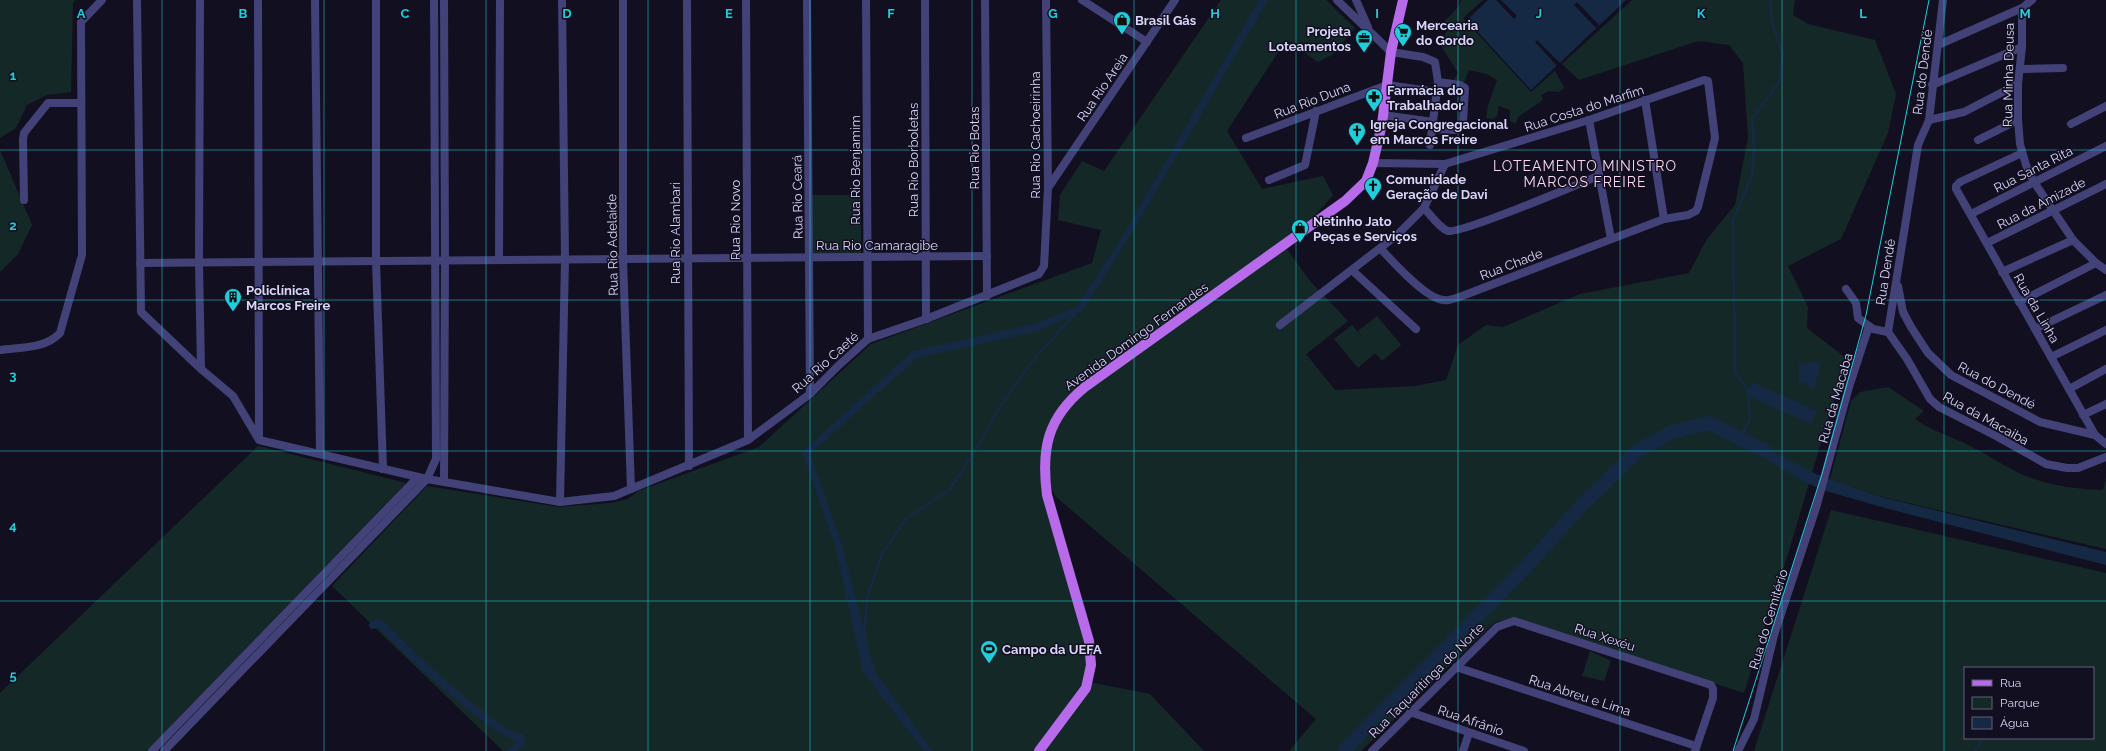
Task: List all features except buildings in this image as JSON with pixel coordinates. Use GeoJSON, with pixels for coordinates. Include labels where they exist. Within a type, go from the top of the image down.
{"type":"FeatureCollection","features":[{"type":"Feature","properties":{"kind":"main road","name":"Avenida Domingo Fernandes"},"geometry":{"type":"LineString","coordinates":[[1039,751],[1086,688],[1090,665],[1089,641],[1047,495],[1044,471],[1045,452],[1055,421],[1064,406],[1090,383],[1345,201],[1366,181],[1374,162],[1383,115],[1391,52],[1403,0]]}},
{"type":"Feature","properties":{"kind":"street"},"geometry":{"type":"LineString","coordinates":[[0,350],[37,346],[52,341],[60,332],[82,256],[80,22],[102,0]]}},
{"type":"Feature","properties":{"kind":"street"},"geometry":{"type":"LineString","coordinates":[[137,0],[141,312],[233,396],[259,440]]}},
{"type":"Feature","properties":{"kind":"street"},"geometry":{"type":"LineString","coordinates":[[200,0],[199,263],[201,368]]}},
{"type":"Feature","properties":{"kind":"street"},"geometry":{"type":"LineString","coordinates":[[258,0],[259,440]]}},
{"type":"Feature","properties":{"kind":"street"},"geometry":{"type":"LineString","coordinates":[[315,0],[320,454]]}},
{"type":"Feature","properties":{"kind":"street"},"geometry":{"type":"LineString","coordinates":[[376,0],[376,261],[383,469]]}},
{"type":"Feature","properties":{"kind":"street"},"geometry":{"type":"LineString","coordinates":[[164,751],[428,479],[436,459],[434,0]]}},
{"type":"Feature","properties":{"kind":"street"},"geometry":{"type":"LineString","coordinates":[[444,0],[446,261],[444,481]]}},
{"type":"Feature","properties":{"kind":"street"},"geometry":{"type":"LineString","coordinates":[[499,260],[500,0]]}},
{"type":"Feature","properties":{"kind":"street"},"geometry":{"type":"LineString","coordinates":[[560,502],[565,260],[562,0]]}},
{"type":"Feature","properties":{"kind":"street","name":"Rua Rio Adelaide"},"geometry":{"type":"LineString","coordinates":[[623,0],[623,260],[631,489]]}},
{"type":"Feature","properties":{"kind":"street","name":"Rua Rio Alambari"},"geometry":{"type":"LineString","coordinates":[[687,0],[689,466]]}},
{"type":"Feature","properties":{"kind":"street","name":"Rua Rio Novo"},"geometry":{"type":"LineString","coordinates":[[746,0],[748,440]]}},
{"type":"Feature","properties":{"kind":"street","name":"Rua Rio Ceará"},"geometry":{"type":"LineString","coordinates":[[806,0],[810,394]]}},
{"type":"Feature","properties":{"kind":"street","name":"Rua Rio Benjamim"},"geometry":{"type":"LineString","coordinates":[[866,0],[868,339]]}},
{"type":"Feature","properties":{"kind":"street","name":"Rua Rio Borboletas"},"geometry":{"type":"LineString","coordinates":[[925,0],[926,319]]}},
{"type":"Feature","properties":{"kind":"street","name":"Rua Rio Botas"},"geometry":{"type":"LineString","coordinates":[[985,0],[987,296]]}},
{"type":"Feature","properties":{"kind":"street","name":"Rua Rio Cachoeirinha"},"geometry":{"type":"LineString","coordinates":[[1043,270],[1048,188],[1046,0]]}},
{"type":"Feature","properties":{"kind":"street"},"geometry":{"type":"LineString","coordinates":[[1082,0],[1147,42]]}},
{"type":"Feature","properties":{"kind":"street","name":"Rua Rio Areia"},"geometry":{"type":"LineString","coordinates":[[1048,188],[1175,0]]}},
{"type":"Feature","properties":{"kind":"street"},"geometry":{"type":"LineString","coordinates":[[1337,0],[1391,52],[1432,60],[1437,64],[1438,82],[1430,145]]}},
{"type":"Feature","properties":{"kind":"street"},"geometry":{"type":"LineString","coordinates":[[1356,0],[1369,30]]}},
{"type":"Feature","properties":{"kind":"street","name":"Rua do Dendé"},"geometry":{"type":"LineString","coordinates":[[1906,216],[1918,145],[1929,120],[1943,0]]}},
{"type":"Feature","properties":{"kind":"street","name":"Rua Minha Deusa"},"geometry":{"type":"LineString","coordinates":[[2032,0],[2022,8],[2022,47],[2018,84],[2018,120],[2022,152],[2034,182],[2053,212],[2073,240],[2096,263],[2106,270]]}},
{"type":"Feature","properties":{"kind":"street"},"geometry":{"type":"LineString","coordinates":[[1938,45],[2022,8]]}},
{"type":"Feature","properties":{"kind":"street"},"geometry":{"type":"LineString","coordinates":[[1932,85],[2022,47]]}},
{"type":"Feature","properties":{"kind":"street"},"geometry":{"type":"LineString","coordinates":[[2020,68],[2064,68]]}},
{"type":"Feature","properties":{"kind":"street","name":"Rua Costa do Marfim"},"geometry":{"type":"LineString","coordinates":[[1374,162],[1445,164],[1589,120],[1706,80]]}},
{"type":"Feature","properties":{"kind":"street","name":"Rua Chade"},"geometry":{"type":"LineString","coordinates":[[1381,249],[1426,292],[1437,299],[1444,300],[1462,296],[1664,219],[1688,215],[1696,211],[1715,138],[1706,80]]}},
{"type":"Feature","properties":{"kind":"street"},"geometry":{"type":"LineString","coordinates":[[1383,115],[1457,130],[1462,126],[1463,122],[1465,88],[1460,85],[1438,82]]}},
{"type":"Feature","properties":{"kind":"street"},"geometry":{"type":"LineString","coordinates":[[1929,120],[1964,112],[2018,84]]}},
{"type":"Feature","properties":{"kind":"street"},"geometry":{"type":"LineString","coordinates":[[1387,85],[1437,92]]}},
{"type":"Feature","properties":{"kind":"street","name":"Rua Rio Duna"},"geometry":{"type":"LineString","coordinates":[[1246,138],[1387,85]]}},
{"type":"Feature","properties":{"kind":"street"},"geometry":{"type":"LineString","coordinates":[[1645,100],[1664,219]]}},
{"type":"Feature","properties":{"kind":"street"},"geometry":{"type":"LineString","coordinates":[[24,200],[24,133],[48,103],[81,103]]}},
{"type":"Feature","properties":{"kind":"street"},"geometry":{"type":"LineString","coordinates":[[2071,124],[2106,106]]}},
{"type":"Feature","properties":{"kind":"street"},"geometry":{"type":"LineString","coordinates":[[1269,180],[1305,165],[1316,111]]}},
{"type":"Feature","properties":{"kind":"street"},"geometry":{"type":"LineString","coordinates":[[1589,120],[1598,176],[1611,238]]}},
{"type":"Feature","properties":{"kind":"street"},"geometry":{"type":"LineString","coordinates":[[1978,140],[2018,120]]}},
{"type":"Feature","properties":{"kind":"street","name":"Rua Santa Rita"},"geometry":{"type":"LineString","coordinates":[[1971,214],[2106,146]]}},
{"type":"Feature","properties":{"kind":"street","name":"Rua da Linha"},"geometry":{"type":"LineString","coordinates":[[2022,152],[1960,182],[1956,186],[1956,190],[1971,214],[2002,272],[2095,435],[2105,443]]}},
{"type":"Feature","properties":{"kind":"street"},"geometry":{"type":"LineString","coordinates":[[1280,325],[1381,249],[1424,208],[1445,164]]}},
{"type":"Feature","properties":{"kind":"street"},"geometry":{"type":"LineString","coordinates":[[1424,208],[1443,228],[1453,231],[1476,225],[1598,176]]}},
{"type":"Feature","properties":{"kind":"street","name":"Rua da Amizade"},"geometry":{"type":"LineString","coordinates":[[1987,243],[2053,212],[2106,184]]}},
{"type":"Feature","properties":{"kind":"street","name":"Rua Dendê"},"geometry":{"type":"LineString","coordinates":[[1888,332],[1906,216]]}},
{"type":"Feature","properties":{"kind":"street"},"geometry":{"type":"LineString","coordinates":[[2002,272],[2073,240]]}},
{"type":"Feature","properties":{"kind":"street","name":"Rua Rio Camaragibe"},"geometry":{"type":"LineString","coordinates":[[140,263],[987,256]]}},
{"type":"Feature","properties":{"kind":"street"},"geometry":{"type":"LineString","coordinates":[[2020,302],[2096,263]]}},
{"type":"Feature","properties":{"kind":"street","name":"Rua Rio Caeté"},"geometry":{"type":"LineString","coordinates":[[259,440],[418,477],[560,502],[614,496],[689,466],[748,440],[810,394],[868,339],[987,296],[1039,274],[1043,270]]}},
{"type":"Feature","properties":{"kind":"street"},"geometry":{"type":"LineString","coordinates":[[1353,271],[1416,329]]}},
{"type":"Feature","properties":{"kind":"street","name":"Rua do Dendé"},"geometry":{"type":"LineString","coordinates":[[1897,277],[1902,305],[1911,327],[1928,354],[1951,375],[2040,422],[2095,435]]}},
{"type":"Feature","properties":{"kind":"street"},"geometry":{"type":"LineString","coordinates":[[1846,289],[1856,303],[1857,317],[1869,326],[1888,332]]}},
{"type":"Feature","properties":{"kind":"street"},"geometry":{"type":"LineString","coordinates":[[2035,329],[2106,296]]}},
{"type":"Feature","properties":{"kind":"street","name":"Rua da Macaba"},"geometry":{"type":"LineString","coordinates":[[1820,492],[1849,387],[1869,326]]}},
{"type":"Feature","properties":{"kind":"street"},"geometry":{"type":"LineString","coordinates":[[2051,357],[2106,330]]}},
{"type":"Feature","properties":{"kind":"street","name":"Rua da Macaiba"},"geometry":{"type":"LineString","coordinates":[[1888,332],[1907,360],[1930,399],[1939,407],[1996,436],[2046,464],[2067,468],[2078,468],[2106,457]]}},
{"type":"Feature","properties":{"kind":"street"},"geometry":{"type":"LineString","coordinates":[[2069,389],[2106,369]]}},
{"type":"Feature","properties":{"kind":"street"},"geometry":{"type":"LineString","coordinates":[[2084,415],[2106,404]]}},
{"type":"Feature","properties":{"kind":"street"},"geometry":{"type":"LineString","coordinates":[[152,751],[418,477]]}},
{"type":"Feature","properties":{"kind":"street","name":"Rua do Cemitério"},"geometry":{"type":"LineString","coordinates":[[1738,751],[1754,719],[1774,635],[1820,492]]}},
{"type":"Feature","properties":{"kind":"street","name":"Rua Xexéu"},"geometry":{"type":"LineString","coordinates":[[1497,627],[1514,621],[1706,682],[1713,689],[1713,698],[1695,749]]}},
{"type":"Feature","properties":{"kind":"street","name":"Rua Taquaritinga do Norte"},"geometry":{"type":"LineString","coordinates":[[1372,751],[1497,627]]}},
{"type":"Feature","properties":{"kind":"street","name":"Rua Abreu e Lima"},"geometry":{"type":"LineString","coordinates":[[1456,667],[1695,749]]}},
{"type":"Feature","properties":{"kind":"street","name":"Rua Afrânio"},"geometry":{"type":"LineString","coordinates":[[1410,712],[1524,751]]}},
{"type":"Feature","properties":{"kind":"street"},"geometry":{"type":"LineString","coordinates":[[1463,751],[1469,732]]}},
{"type":"Feature","properties":{"kind":"green space"},"geometry":{"type":"Polygon","coordinates":[[[0,0],[75,0],[73,3],[71,92],[47,95],[27,105],[16,128],[0,138],[0,0]]]}},
{"type":"Feature","properties":{"kind":"green space"},"geometry":{"type":"Polygon","coordinates":[[[1221,0],[1326,0],[1355,28],[1332,55],[1318,62],[1286,40],[1227,131],[1262,189],[1323,176],[1333,195],[1296,237],[1284,245],[1310,281],[1348,321],[1306,354],[1335,390],[1415,386],[1446,380],[1458,345],[1486,325],[1503,327],[1580,294],[1689,273],[1707,239],[1735,205],[1748,137],[1743,63],[1729,45],[1698,41],[1579,80],[1562,64],[1632,0],[1795,0],[1793,15],[1808,24],[1875,40],[1896,94],[1888,133],[1841,239],[1788,266],[1808,307],[1807,328],[1846,358],[1791,544],[1744,693],[1513,618],[1495,622],[1361,751],[1349,751],[1378,721],[1344,751],[1289,751],[1316,719],[1055,496],[1045,472],[1089,641],[1089,682],[1150,694],[1204,751],[503,751],[332,586],[427,486],[558,507],[611,503],[628,499],[638,491],[759,447],[871,344],[1092,263],[1101,230],[1058,220],[1060,195],[1082,161],[1104,171],[1221,0]]]}},
{"type":"Feature","properties":{"kind":"green space"},"geometry":{"type":"Polygon","coordinates":[[[1461,0],[1483,0],[1463,18],[1531,92],[1555,71],[1564,88],[1559,92],[1549,91],[1541,95],[1543,100],[1518,117],[1516,124],[1510,121],[1510,110],[1499,106],[1497,116],[1493,119],[1486,118],[1488,106],[1497,80],[1487,74],[1469,70],[1464,83],[1453,81],[1458,73],[1437,39],[1444,36],[1449,28],[1445,21],[1459,6],[1461,0]]]}},
{"type":"Feature","properties":{"kind":"green space"},"geometry":{"type":"Polygon","coordinates":[[[0,150],[32,225],[18,254],[0,272],[0,150]]]}},
{"type":"Feature","properties":{"kind":"green space"},"geometry":{"type":"Polygon","coordinates":[[[810,195],[861,195],[861,256],[810,256],[810,195]]]}},
{"type":"Feature","properties":{"kind":"green space"},"geometry":{"type":"Polygon","coordinates":[[[1377,316],[1401,345],[1382,361],[1375,353],[1358,368],[1334,339],[1352,325],[1362,337],[1358,331],[1377,316]]]}},
{"type":"Feature","properties":{"kind":"green space"},"geometry":{"type":"Polygon","coordinates":[[[1888,387],[1924,411],[1915,419],[1935,431],[1976,449],[2024,475],[2046,483],[2080,489],[2103,490],[2106,478],[2106,549],[1878,496],[1830,479],[1851,401],[1860,392],[1888,387]]]}},
{"type":"Feature","properties":{"kind":"green space"},"geometry":{"type":"Polygon","coordinates":[[[258,446],[406,483],[147,751],[0,751],[0,693],[258,446]]]}},
{"type":"Feature","properties":{"kind":"green space"},"geometry":{"type":"Polygon","coordinates":[[[1831,510],[2106,573],[2106,751],[1754,751],[1831,510]]]}},
{"type":"Feature","properties":{"kind":"green space"},"geometry":{"type":"Polygon","coordinates":[[[1590,651],[1611,661],[1604,681],[1582,676],[1590,651]]]}},
{"type":"Feature","properties":{"kind":"water"},"geometry":{"type":"Polygon","coordinates":[[[1259,0],[1268,0],[1128,239],[1082,311],[1038,331],[917,358],[810,454],[841,542],[875,672],[933,751],[924,751],[863,672],[835,545],[802,452],[913,351],[1034,324],[1077,307],[1122,237],[1259,0]]]}},
{"type":"Feature","properties":{"kind":"water"},"geometry":{"type":"Polygon","coordinates":[[[1488,0],[1626,0],[1531,90],[1467,20],[1488,0]]]}},
{"type":"Feature","properties":{"kind":"water"},"geometry":{"type":"Polygon","coordinates":[[[1813,362],[1820,363],[1814,391],[1805,382],[1799,384],[1799,364],[1813,362]]]}},
{"type":"Feature","properties":{"kind":"water"},"geometry":{"type":"Polygon","coordinates":[[[1752,382],[1817,411],[1811,424],[1746,395],[1752,382]]]}},
{"type":"Feature","properties":{"kind":"water"},"geometry":{"type":"Polygon","coordinates":[[[1751,440],[1816,474],[1881,497],[2106,552],[2106,565],[1885,508],[1826,491],[1804,482],[1745,446],[1751,440]]]}},
{"type":"Feature","properties":{"kind":"pier"},"geometry":{"type":"Polygon","coordinates":[[[1496,0],[1501,0],[1517,16],[1514,19],[1496,0]]]}},
{"type":"Feature","properties":{"kind":"pier"},"geometry":{"type":"Polygon","coordinates":[[[1577,2],[1599,25],[1596,28],[1574,5],[1577,2]]]}},
{"type":"Feature","properties":{"kind":"pier"},"geometry":{"type":"Polygon","coordinates":[[[1537,40],[1561,64],[1558,67],[1535,42],[1537,40]]]}},
{"type":"Feature","properties":{"kind":"waterway"},"geometry":{"type":"LineString","coordinates":[[1740,439],[1750,418],[1748,390],[1735,372],[1733,220],[1752,175],[1754,145],[1752,119],[1779,82],[1783,55],[1772,23],[1770,0]]}},
{"type":"Feature","properties":{"kind":"waterway"},"geometry":{"type":"LineString","coordinates":[[864,636],[867,598],[882,554],[905,520],[950,489],[975,451],[1000,407],[1034,359],[1076,313]]}},
{"type":"Feature","properties":{"kind":"waterway"},"geometry":{"type":"LineString","coordinates":[[1344,751],[1525,568],[1580,507],[1636,452],[1672,432],[1709,423],[1765,451]]}},
{"type":"Feature","properties":{"kind":"waterway"},"geometry":{"type":"LineString","coordinates":[[373,625],[378,623],[382,625],[428,670],[471,707],[508,733],[521,738],[521,743],[511,751]]}},
{"type":"Feature","properties":{"kind":"waterway"},"geometry":{"type":"LineString","coordinates":[[1975,751],[1983,739]]}},
{"type":"Feature","properties":{"kind":"tram line"},"geometry":{"type":"LineString","coordinates":[[1733,751],[1822,474],[1866,315],[1929,0]]}},
{"type":"Feature","properties":{"kind":"place","name":"Brasil Gás"},"geometry":{"type":"Point","coordinates":[1122,35]}},
{"type":"Feature","properties":{"kind":"place","name":"Mercearia do Gordo"},"geometry":{"type":"Point","coordinates":[1403,47]}},
{"type":"Feature","properties":{"kind":"place","name":"Projeta Loteamentos"},"geometry":{"type":"Point","coordinates":[1364,53]}},
{"type":"Feature","properties":{"kind":"place","name":"Farmácia do Trabalhador"},"geometry":{"type":"Point","coordinates":[1374,112]}},
{"type":"Feature","properties":{"kind":"place","name":"Igreja Congregacional em Marcos Freire"},"geometry":{"type":"Point","coordinates":[1357,146]}},
{"type":"Feature","properties":{"kind":"place","name":"Comunidade Geração de Davi"},"geometry":{"type":"Point","coordinates":[1373,201]}},
{"type":"Feature","properties":{"kind":"place","name":"Netinho Jato Peças e Serviços"},"geometry":{"type":"Point","coordinates":[1300,243]}},
{"type":"Feature","properties":{"kind":"place","name":"Policlínica Marcos Freire"},"geometry":{"type":"Point","coordinates":[233,312]}},
{"type":"Feature","properties":{"kind":"place","name":"Campo da UEFA"},"geometry":{"type":"Point","coordinates":[989,664]}},
{"type":"Feature","properties":{"kind":"district","name":"LOTEAMENTO MINISTRO MARCOS FREIRE"},"geometry":{"type":"Point","coordinates":[1585,174]}}]}
